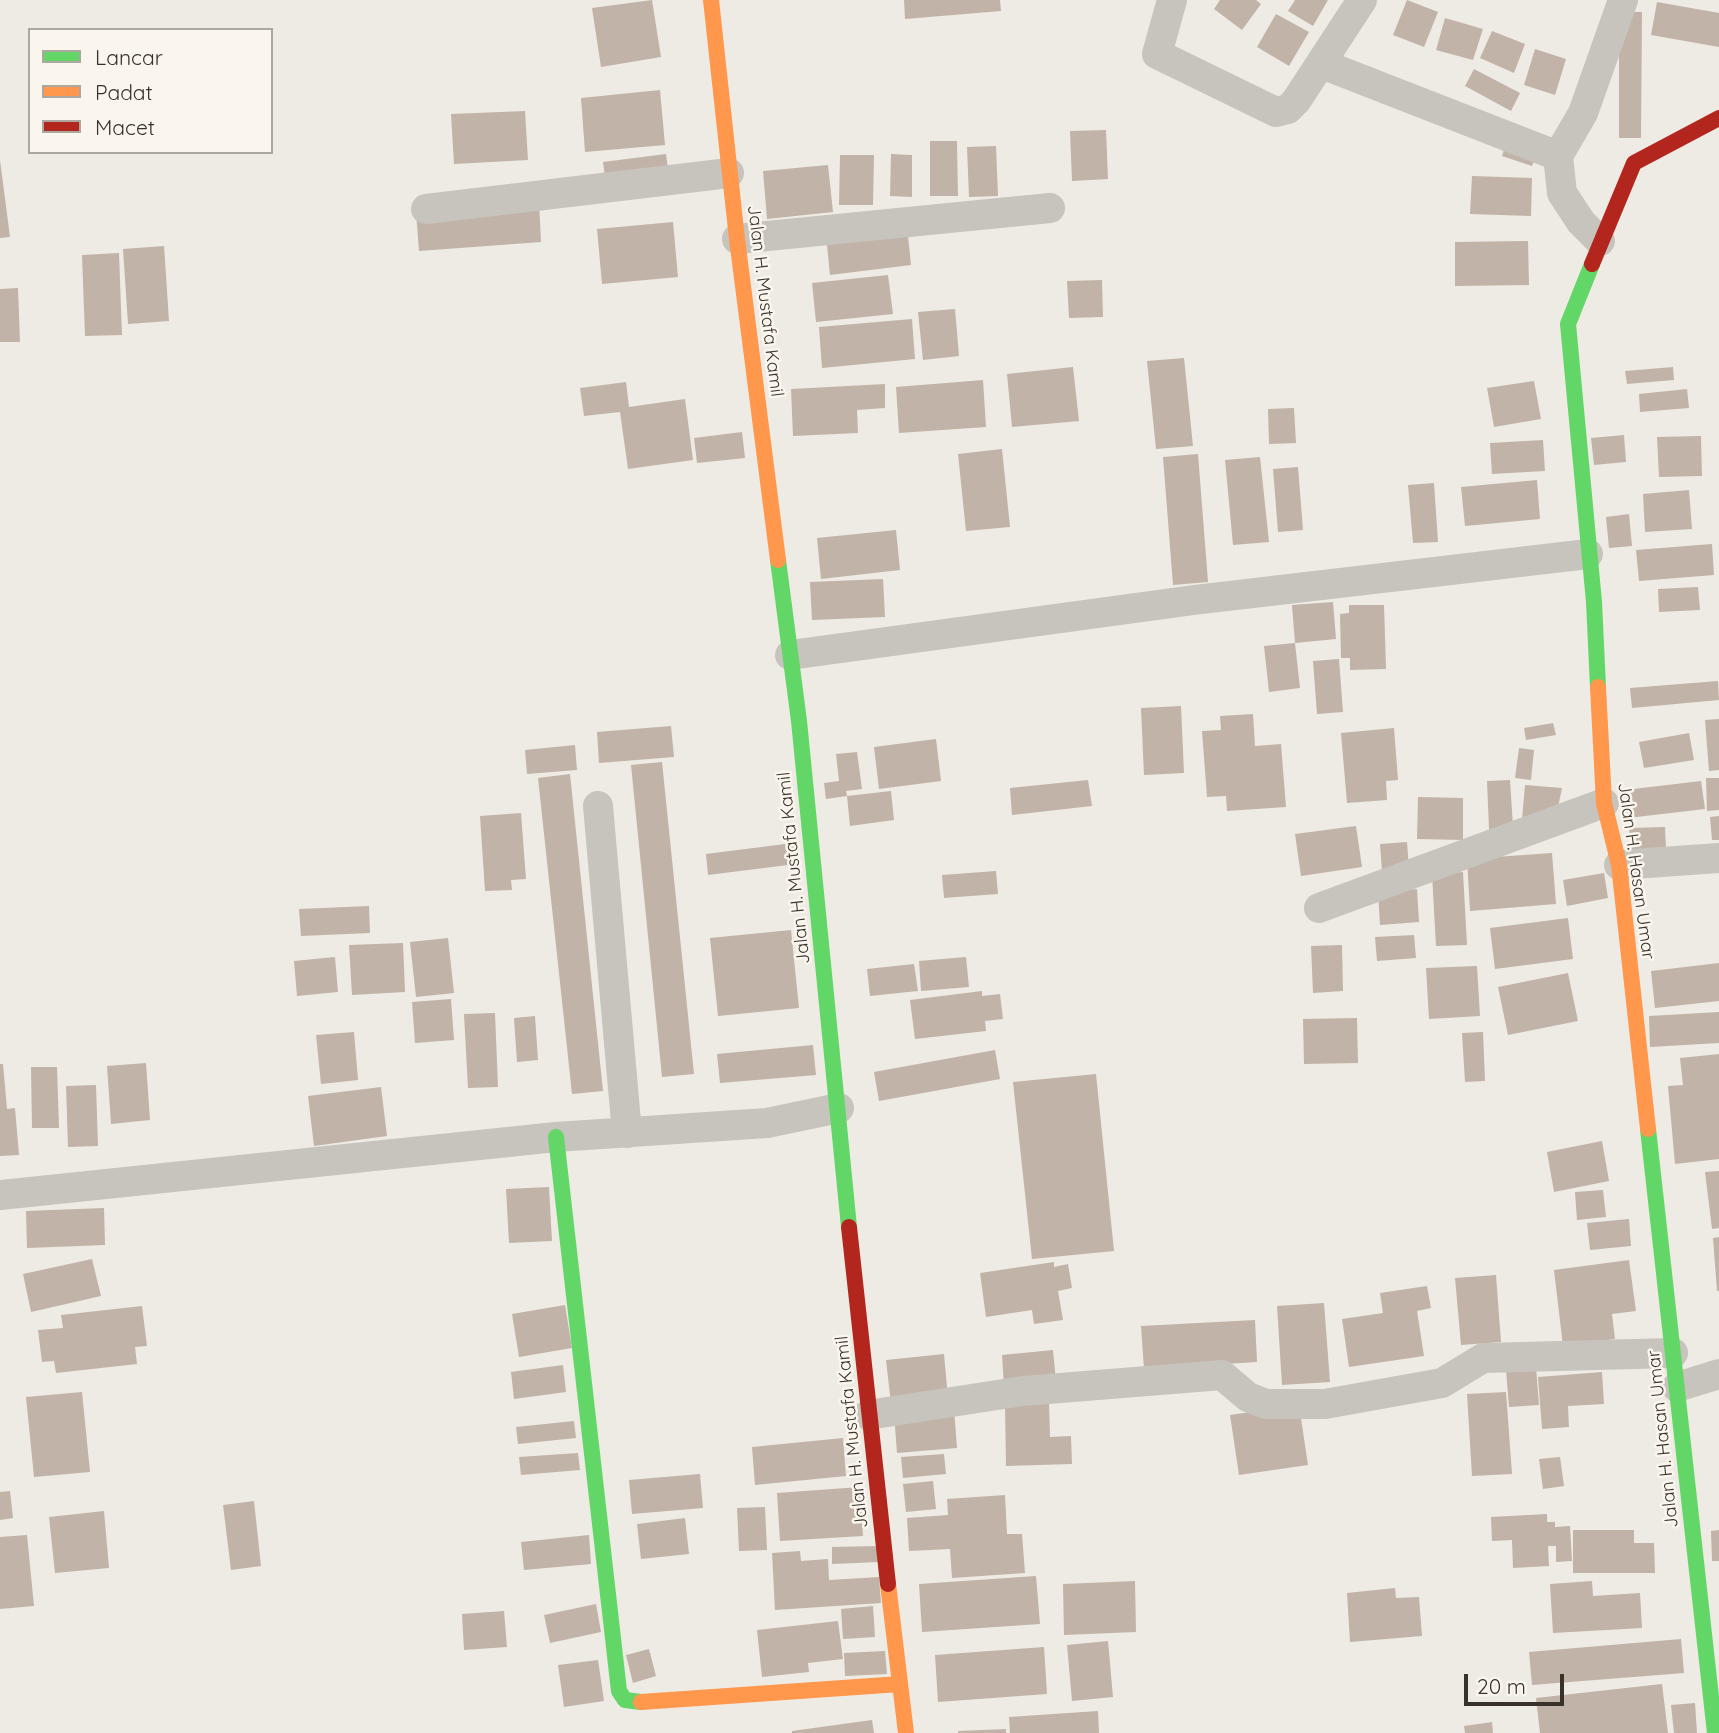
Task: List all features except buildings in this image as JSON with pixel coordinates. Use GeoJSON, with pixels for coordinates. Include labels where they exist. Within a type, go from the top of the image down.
{"type":"FeatureCollection","features":[{"type":"Feature","properties":{"kind":"street","name":"Jalan H. Mustafa Kamil"},"geometry":{"type":"LineString","coordinates":[[711,0],[729,173],[790,655],[839,1108],[868,1415],[906,1733]]}},
{"type":"Feature","properties":{"kind":"street"},"geometry":{"type":"LineString","coordinates":[[1172,0],[1157,54],[1276,112],[1288,109],[1322,64],[1362,0]]}},
{"type":"Feature","properties":{"kind":"street"},"geometry":{"type":"LineString","coordinates":[[1600,241],[1581,222],[1562,192],[1558,156],[1583,113],[1623,0]]}},
{"type":"Feature","properties":{"kind":"street"},"geometry":{"type":"LineString","coordinates":[[1322,64],[1558,156]]}},
{"type":"Feature","properties":{"kind":"street","name":"Jalan H. Hasan Umar"},"geometry":{"type":"LineString","coordinates":[[1715,1733],[1714,1678],[1673,1353],[1619,865],[1604,803],[1594,601],[1568,324],[1634,163],[1719,118]]}},
{"type":"Feature","properties":{"kind":"street"},"geometry":{"type":"LineString","coordinates":[[426,209],[729,173]]}},
{"type":"Feature","properties":{"kind":"street"},"geometry":{"type":"LineString","coordinates":[[737,239],[1050,208]]}},
{"type":"Feature","properties":{"kind":"street"},"geometry":{"type":"LineString","coordinates":[[790,655],[1194,600],[1588,554]]}},
{"type":"Feature","properties":{"kind":"street"},"geometry":{"type":"LineString","coordinates":[[1319,908],[1604,803]]}},
{"type":"Feature","properties":{"kind":"street"},"geometry":{"type":"LineString","coordinates":[[598,806],[627,1133]]}},
{"type":"Feature","properties":{"kind":"street"},"geometry":{"type":"LineString","coordinates":[[1619,865],[1719,858]]}},
{"type":"Feature","properties":{"kind":"street"},"geometry":{"type":"LineString","coordinates":[[0,1195],[556,1138],[767,1122],[839,1108]]}},
{"type":"Feature","properties":{"kind":"street"},"geometry":{"type":"LineString","coordinates":[[556,1138],[619,1691],[625,1700],[639,1702],[900,1684]]}},
{"type":"Feature","properties":{"kind":"street"},"geometry":{"type":"LineString","coordinates":[[868,1415],[1023,1391],[1222,1375],[1248,1397],[1266,1404],[1325,1404],[1442,1382],[1483,1358],[1673,1353]]}},
{"type":"Feature","properties":{"kind":"street"},"geometry":{"type":"LineString","coordinates":[[1677,1387],[1719,1374]]}},
{"type":"Feature","properties":{"kind":"traffic: fast"},"geometry":{"type":"LineString","coordinates":[[1592,264],[1568,324],[1594,602],[1598,687]]}},
{"type":"Feature","properties":{"kind":"traffic: fast"},"geometry":{"type":"LineString","coordinates":[[778,560],[799,721],[849,1227]]}},
{"type":"Feature","properties":{"kind":"traffic: fast"},"geometry":{"type":"LineString","coordinates":[[1648,1129],[1715,1733]]}},
{"type":"Feature","properties":{"kind":"traffic: fast"},"geometry":{"type":"LineString","coordinates":[[556,1137],[619,1691],[625,1700],[641,1702]]}},
{"type":"Feature","properties":{"kind":"traffic: slow"},"geometry":{"type":"LineString","coordinates":[[711,0],[737,239],[778,560]]}},
{"type":"Feature","properties":{"kind":"traffic: slow"},"geometry":{"type":"LineString","coordinates":[[1598,687],[1604,803],[1619,865],[1648,1129]]}},
{"type":"Feature","properties":{"kind":"traffic: slow"},"geometry":{"type":"LineString","coordinates":[[888,1584],[906,1733]]}},
{"type":"Feature","properties":{"kind":"traffic: slow"},"geometry":{"type":"LineString","coordinates":[[641,1702],[900,1684]]}},
{"type":"Feature","properties":{"kind":"traffic: jam"},"geometry":{"type":"LineString","coordinates":[[1592,264],[1634,163],[1719,118]]}},
{"type":"Feature","properties":{"kind":"traffic: jam"},"geometry":{"type":"LineString","coordinates":[[849,1227],[888,1584]]}}]}
